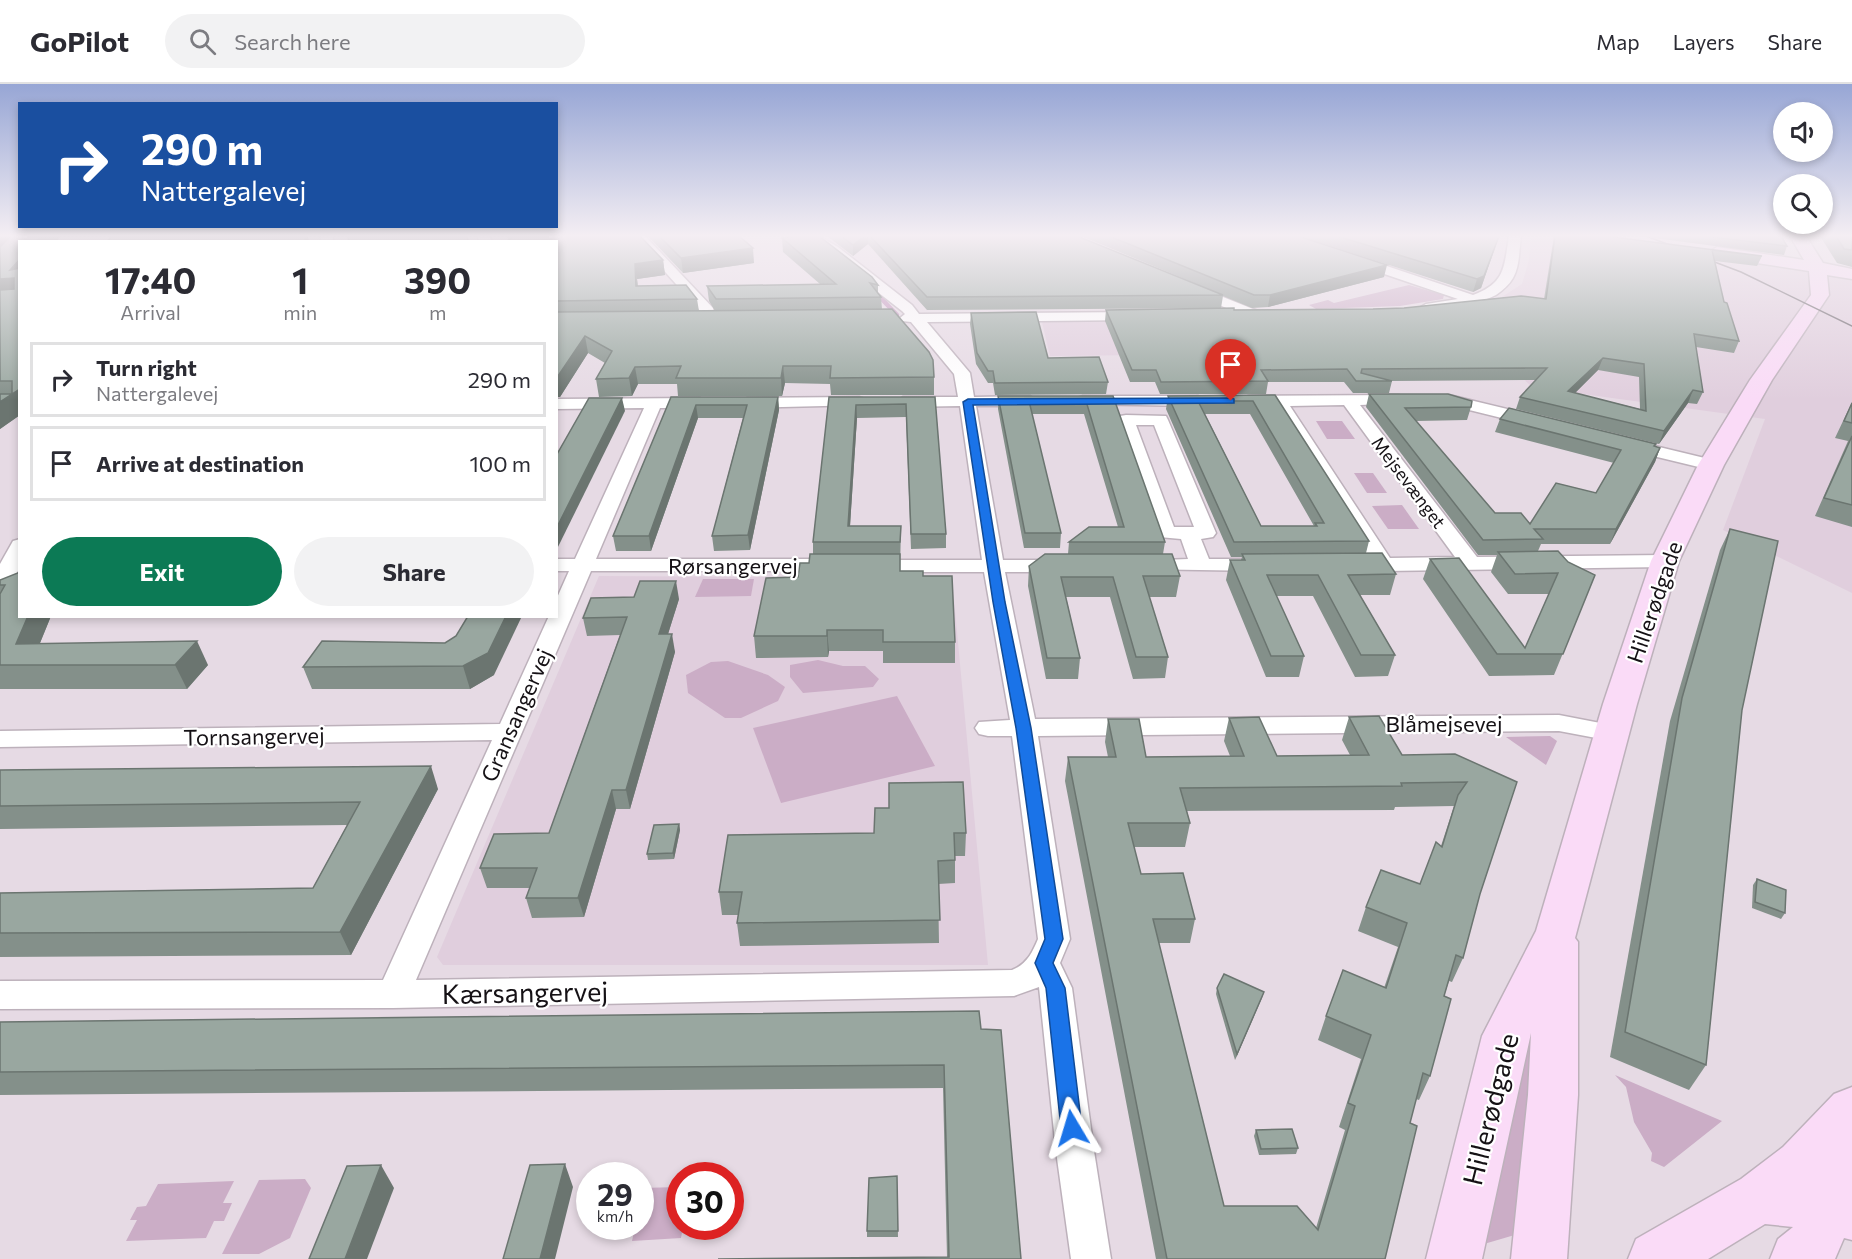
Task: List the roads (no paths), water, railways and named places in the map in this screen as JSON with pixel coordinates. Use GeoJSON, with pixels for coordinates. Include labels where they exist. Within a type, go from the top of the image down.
{"type":"FeatureCollection","features":[{"type":"Feature","properties":{"kind":"street"},"geometry":{"type":"LineString","coordinates":[[689,291],[708,311],[709,321]]}},
{"type":"Feature","properties":{"kind":"street"},"geometry":{"type":"LineString","coordinates":[[885,291],[916,318],[962,373],[1024,728],[1054,939],[1044,963],[1056,988],[1075,1151],[1091,1259]]}},
{"type":"Feature","properties":{"kind":"street"},"geometry":{"type":"LineString","coordinates":[[1199,291],[1253,314]]}},
{"type":"Feature","properties":{"kind":"street"},"geometry":{"type":"LineString","coordinates":[[1447,291],[1471,299]]}},
{"type":"Feature","properties":{"kind":"street"},"geometry":{"type":"LineString","coordinates":[[1415,310],[1471,299],[1491,291]]}},
{"type":"Feature","properties":{"kind":"street","name":"Hillerødgade"},"geometry":{"type":"LineString","coordinates":[[1454,1259],[1506,1036],[1557,931],[1612,733],[1665,561],[1711,465],[1761,380],[1821,291]]}},
{"type":"Feature","properties":{"kind":"street"},"geometry":{"type":"LineString","coordinates":[[1219,315],[1271,314]]}},
{"type":"Feature","properties":{"kind":"street"},"geometry":{"type":"LineString","coordinates":[[890,319],[1149,316]]}},
{"type":"Feature","properties":{"kind":"street"},"geometry":{"type":"LineString","coordinates":[[1135,400],[1142,420]]}},
{"type":"Feature","properties":{"kind":"street","name":"Mejsevænget"},"geometry":{"type":"LineString","coordinates":[[1348,400],[1471,564]]}},
{"type":"Feature","properties":{"kind":"street"},"geometry":{"type":"LineString","coordinates":[[736,403],[1449,400],[1550,425]]}},
{"type":"Feature","properties":{"kind":"street"},"geometry":{"type":"LineString","coordinates":[[1279,401],[1384,565]]}},
{"type":"Feature","properties":{"kind":"street"},"geometry":{"type":"LineString","coordinates":[[558,404],[712,403]]}},
{"type":"Feature","properties":{"kind":"street","name":"Gransangervej"},"geometry":{"type":"LineString","coordinates":[[393,994],[654,404]]}},
{"type":"Feature","properties":{"kind":"street"},"geometry":{"type":"LineString","coordinates":[[1126,420],[1160,420],[1206,533],[1189,533],[1166,534],[1126,420]]}},
{"type":"Feature","properties":{"kind":"street"},"geometry":{"type":"LineString","coordinates":[[1607,439],[1711,465]]}},
{"type":"Feature","properties":{"kind":"street"},"geometry":{"type":"LineString","coordinates":[[1189,533],[1201,566]]}},
{"type":"Feature","properties":{"kind":"street"},"geometry":{"type":"LineString","coordinates":[[7,573],[18,549]]}},
{"type":"Feature","properties":{"kind":"street"},"geometry":{"type":"LineString","coordinates":[[1338,565],[1665,561]]}},
{"type":"Feature","properties":{"kind":"street","name":"Rørsangervej"},"geometry":{"type":"LineString","coordinates":[[558,565],[1086,566]]}},
{"type":"Feature","properties":{"kind":"street"},"geometry":{"type":"LineString","coordinates":[[1121,566],[1281,565]]}},
{"type":"Feature","properties":{"kind":"street","name":"Blåmejsevej"},"geometry":{"type":"LineString","coordinates":[[988,728],[1548,723],[1612,733]]}},
{"type":"Feature","properties":{"kind":"street","name":"Tornsangervej"},"geometry":{"type":"LineString","coordinates":[[0,739],[508,732]]}},
{"type":"Feature","properties":{"kind":"street","name":"Hillerødgade"},"geometry":{"type":"LineString","coordinates":[[1539,1259],[1553,1095],[1557,931]]}},
{"type":"Feature","properties":{"kind":"street","name":"Kærsangervej"},"geometry":{"type":"LineString","coordinates":[[0,996],[393,994],[1014,983],[1030,976],[1044,963]]}},
{"type":"Feature","properties":{"kind":"street"},"geometry":{"type":"LineString","coordinates":[[1656,1259],[1760,1197],[1801,1164],[1850,1112]]}},
{"type":"Feature","properties":{"kind":"street"},"geometry":{"type":"LineString","coordinates":[[1798,1259],[1812,1250],[1841,1210],[1850,1112]]}},
{"type":"Feature","properties":{"kind":"street"},"geometry":{"type":"LineString","coordinates":[[1760,1197],[1841,1210]]}},
{"type":"Feature","properties":{"kind":"waterway"},"geometry":{"type":"LineString","coordinates":[[875,292],[897,315]]}},
{"type":"Feature","properties":{"kind":"tram line"},"geometry":{"type":"LineString","coordinates":[[1780,291],[1852,326]]}}]}
